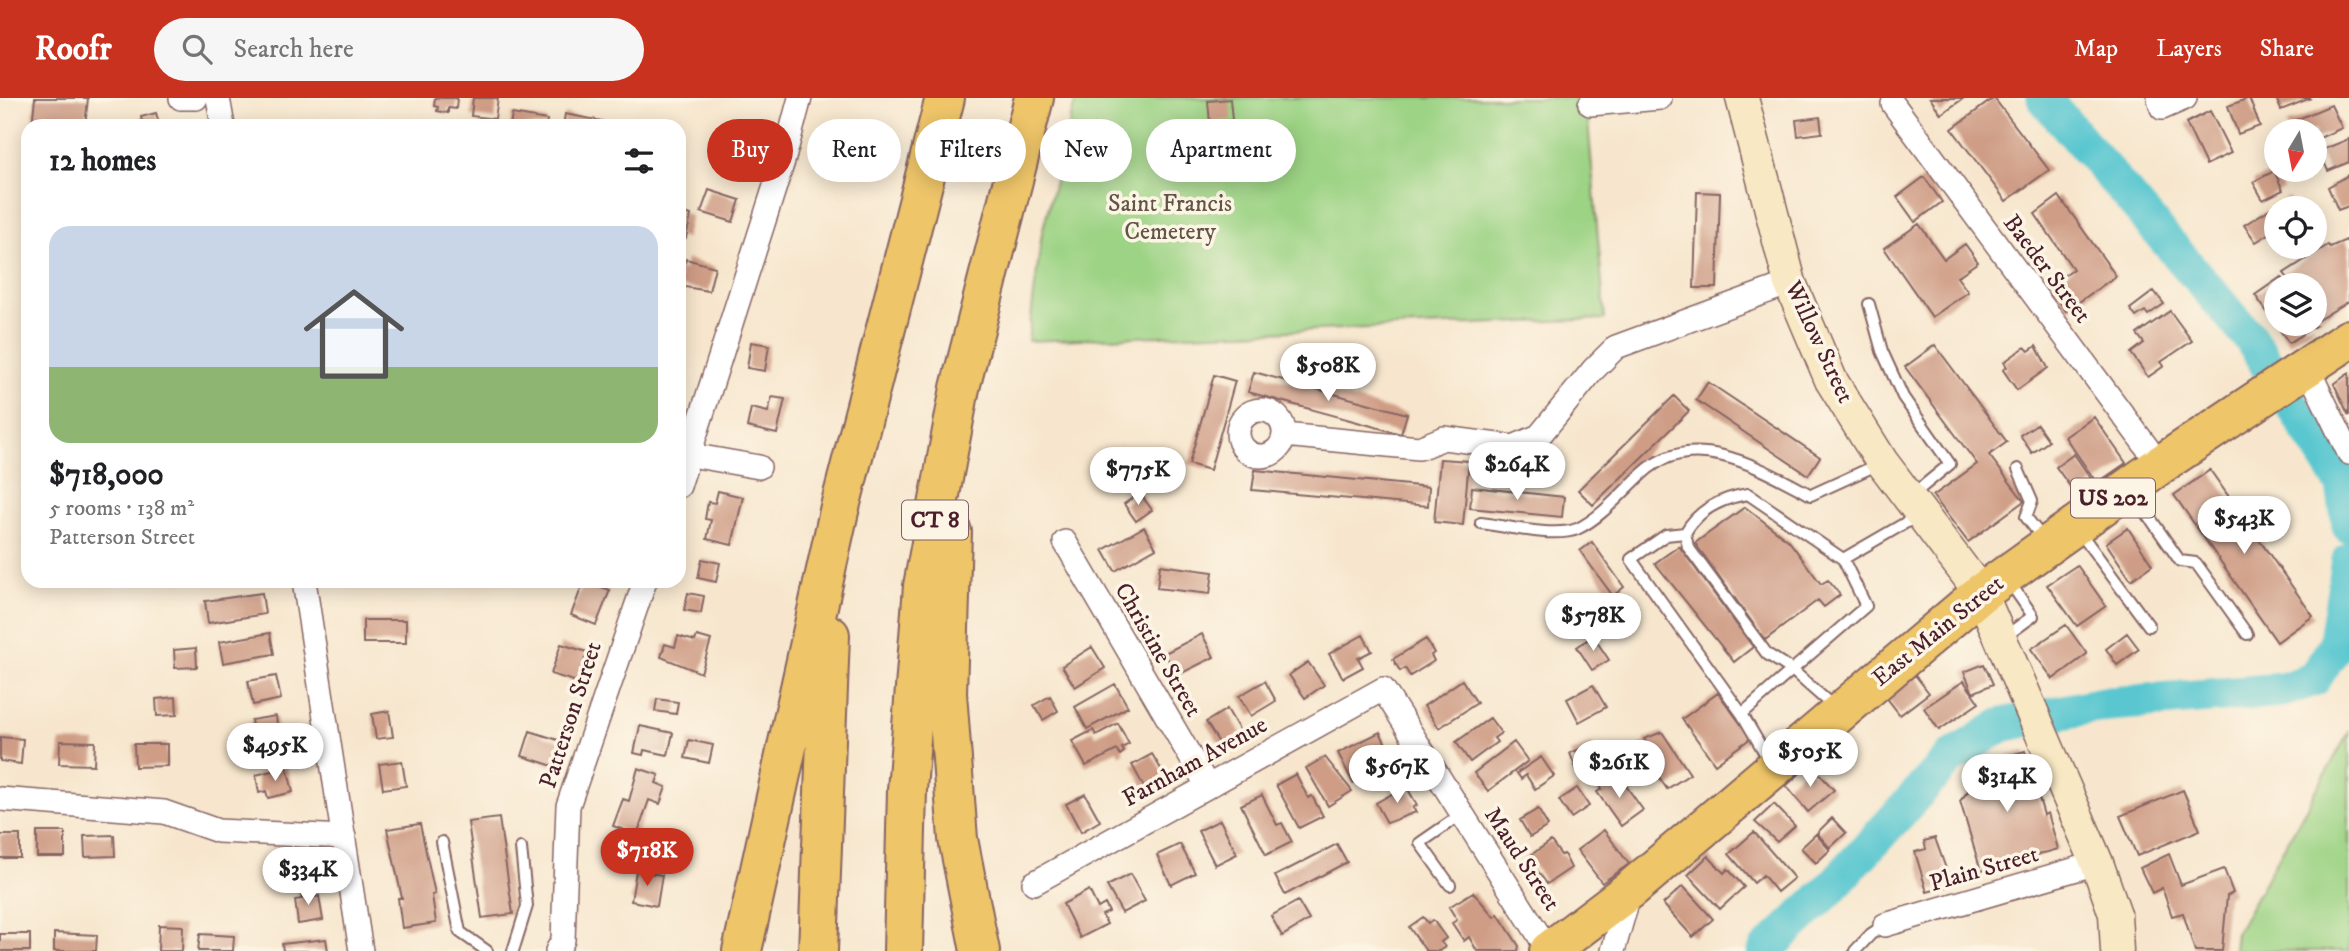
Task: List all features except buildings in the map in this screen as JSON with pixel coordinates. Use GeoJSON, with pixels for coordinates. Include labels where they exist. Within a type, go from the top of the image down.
{"type":"FeatureCollection","features":[{"type":"Feature","properties":{"kind":"highway"},"geometry":{"type":"LineString","coordinates":[[742,951],[839,511],[945,98]]}},
{"type":"Feature","properties":{"kind":"highway","name":"CT 8"},"geometry":{"type":"LineString","coordinates":[[903,951],[907,790],[923,586],[960,388],[1034,98]]}},
{"type":"Feature","properties":{"kind":"highway","name":"East Main Street"},"geometry":{"type":"LineString","coordinates":[[1549,951],[1631,889],[1993,584],[2247,405],[2349,339]]}},
{"type":"Feature","properties":{"kind":"highway"},"geometry":{"type":"LineString","coordinates":[[960,388],[947,694],[958,839],[980,951]]}},
{"type":"Feature","properties":{"kind":"highway"},"geometry":{"type":"LineString","coordinates":[[818,951],[828,660],[839,511]]}},
{"type":"Feature","properties":{"kind":"main road","name":"Willow Street"},"geometry":{"type":"LineString","coordinates":[[1742,98],[1790,283],[1831,380],[1882,462],[1915,506],[1993,584],[2000,639],[2097,863],[2115,914],[2117,951]]}},
{"type":"Feature","properties":{"kind":"street"},"geometry":{"type":"LineString","coordinates":[[181,98],[196,98]]}},
{"type":"Feature","properties":{"kind":"street"},"geometry":{"type":"LineString","coordinates":[[218,98],[222,119]]}},
{"type":"Feature","properties":{"kind":"street"},"geometry":{"type":"LineString","coordinates":[[686,451],[800,98]]}},
{"type":"Feature","properties":{"kind":"street"},"geometry":{"type":"LineString","coordinates":[[1590,104],[1660,98]]}},
{"type":"Feature","properties":{"kind":"street"},"geometry":{"type":"LineString","coordinates":[[2159,98],[2162,108],[2185,98]]}},
{"type":"Feature","properties":{"kind":"street","name":"Baeder Street"},"geometry":{"type":"LineString","coordinates":[[1893,104],[2160,465]]}},
{"type":"Feature","properties":{"kind":"street"},"geometry":{"type":"LineString","coordinates":[[1284,435],[1419,448],[1444,438],[1513,447],[1539,436],[1615,347],[1790,283]]}},
{"type":"Feature","properties":{"kind":"street"},"geometry":{"type":"LineString","coordinates":[[2303,367],[2349,453]]}},
{"type":"Feature","properties":{"kind":"street"},"geometry":{"type":"LineString","coordinates":[[686,454],[759,467]]}},
{"type":"Feature","properties":{"kind":"street","name":"Christine Street"},"geometry":{"type":"LineString","coordinates":[[1065,542],[1207,785]]}},
{"type":"Feature","properties":{"kind":"street"},"geometry":{"type":"LineString","coordinates":[[305,588],[361,951]]}},
{"type":"Feature","properties":{"kind":"street","name":"Patterson Street"},"geometry":{"type":"LineString","coordinates":[[557,951],[563,940],[568,806],[643,588]]}},
{"type":"Feature","properties":{"kind":"street","name":"Farnham Avenue"},"geometry":{"type":"LineString","coordinates":[[1034,883],[1383,689]]}},
{"type":"Feature","properties":{"kind":"street","name":"Maud Street"},"geometry":{"type":"LineString","coordinates":[[1383,689],[1549,951]]}},
{"type":"Feature","properties":{"kind":"street"},"geometry":{"type":"LineString","coordinates":[[0,799],[164,812],[218,831],[344,837]]}},
{"type":"Feature","properties":{"kind":"street","name":"Plain Street"},"geometry":{"type":"LineString","coordinates":[[1885,925],[2097,863]]}},
{"type":"Feature","properties":{"kind":"street"},"geometry":{"type":"LineString","coordinates":[[1613,951],[1631,889]]}},
{"type":"Feature","properties":{"kind":"lane"},"geometry":{"type":"LineString","coordinates":[[1843,559],[1915,506],[1950,464],[1903,397],[1882,351],[1869,304]]}},
{"type":"Feature","properties":{"kind":"lane"},"geometry":{"type":"LineString","coordinates":[[1481,523],[1554,532],[1576,529],[1654,463],[1684,455],[1719,452],[1811,495],[1882,462]]}},
{"type":"Feature","properties":{"kind":"lane"},"geometry":{"type":"LineString","coordinates":[[2018,469],[2032,501],[2026,517],[2061,535],[2149,626]]}},
{"type":"Feature","properties":{"kind":"lane"},"geometry":{"type":"LineString","coordinates":[[2129,487],[2180,561],[2196,563],[2247,634]]}},
{"type":"Feature","properties":{"kind":"lane"},"geometry":{"type":"LineString","coordinates":[[1742,714],[1793,670],[1866,606],[1843,559],[1748,494],[1731,496],[1694,517],[1685,533],[1688,547],[1768,654],[1793,670],[1839,713]]}},
{"type":"Feature","properties":{"kind":"lane"},"geometry":{"type":"LineString","coordinates":[[1685,533],[1666,535],[1631,559],[1742,714],[1774,768]]}},
{"type":"Feature","properties":{"kind":"lane"},"geometry":{"type":"LineString","coordinates":[[1450,885],[1420,843],[1462,814]]}},
{"type":"Feature","properties":{"kind":"lane"},"geometry":{"type":"LineString","coordinates":[[442,842],[460,932],[487,951]]}},
{"type":"Feature","properties":{"kind":"lane"},"geometry":{"type":"LineString","coordinates":[[513,951],[527,905],[522,848]]}},
{"type":"Feature","properties":{"kind":"lane"},"geometry":{"type":"LineString","coordinates":[[1855,951],[1871,934],[1885,925]]}},
{"type":"Feature","properties":{"kind":"green space","name":"Saint Francis Cemetery"},"geometry":{"type":"Polygon","coordinates":[[[1076,98],[1586,98],[1605,319],[1028,341],[1042,233],[1055,182],[1132,182],[1132,119],[1071,119],[1076,98]]]}},
{"type":"Feature","properties":{"kind":"green space"},"geometry":{"type":"Polygon","coordinates":[[[2349,732],[2349,951],[2234,951],[2236,933],[2349,732]]]}},
{"type":"Feature","properties":{"kind":"waterway"},"geometry":{"type":"LineString","coordinates":[[2044,98],[2250,338],[2343,485],[2349,526]]}},
{"type":"Feature","properties":{"kind":"waterway"},"geometry":{"type":"LineString","coordinates":[[1765,951],[1828,891],[1950,758],[2002,725],[2097,705],[2283,690],[2314,679],[2335,646],[2349,560]]}}]}
